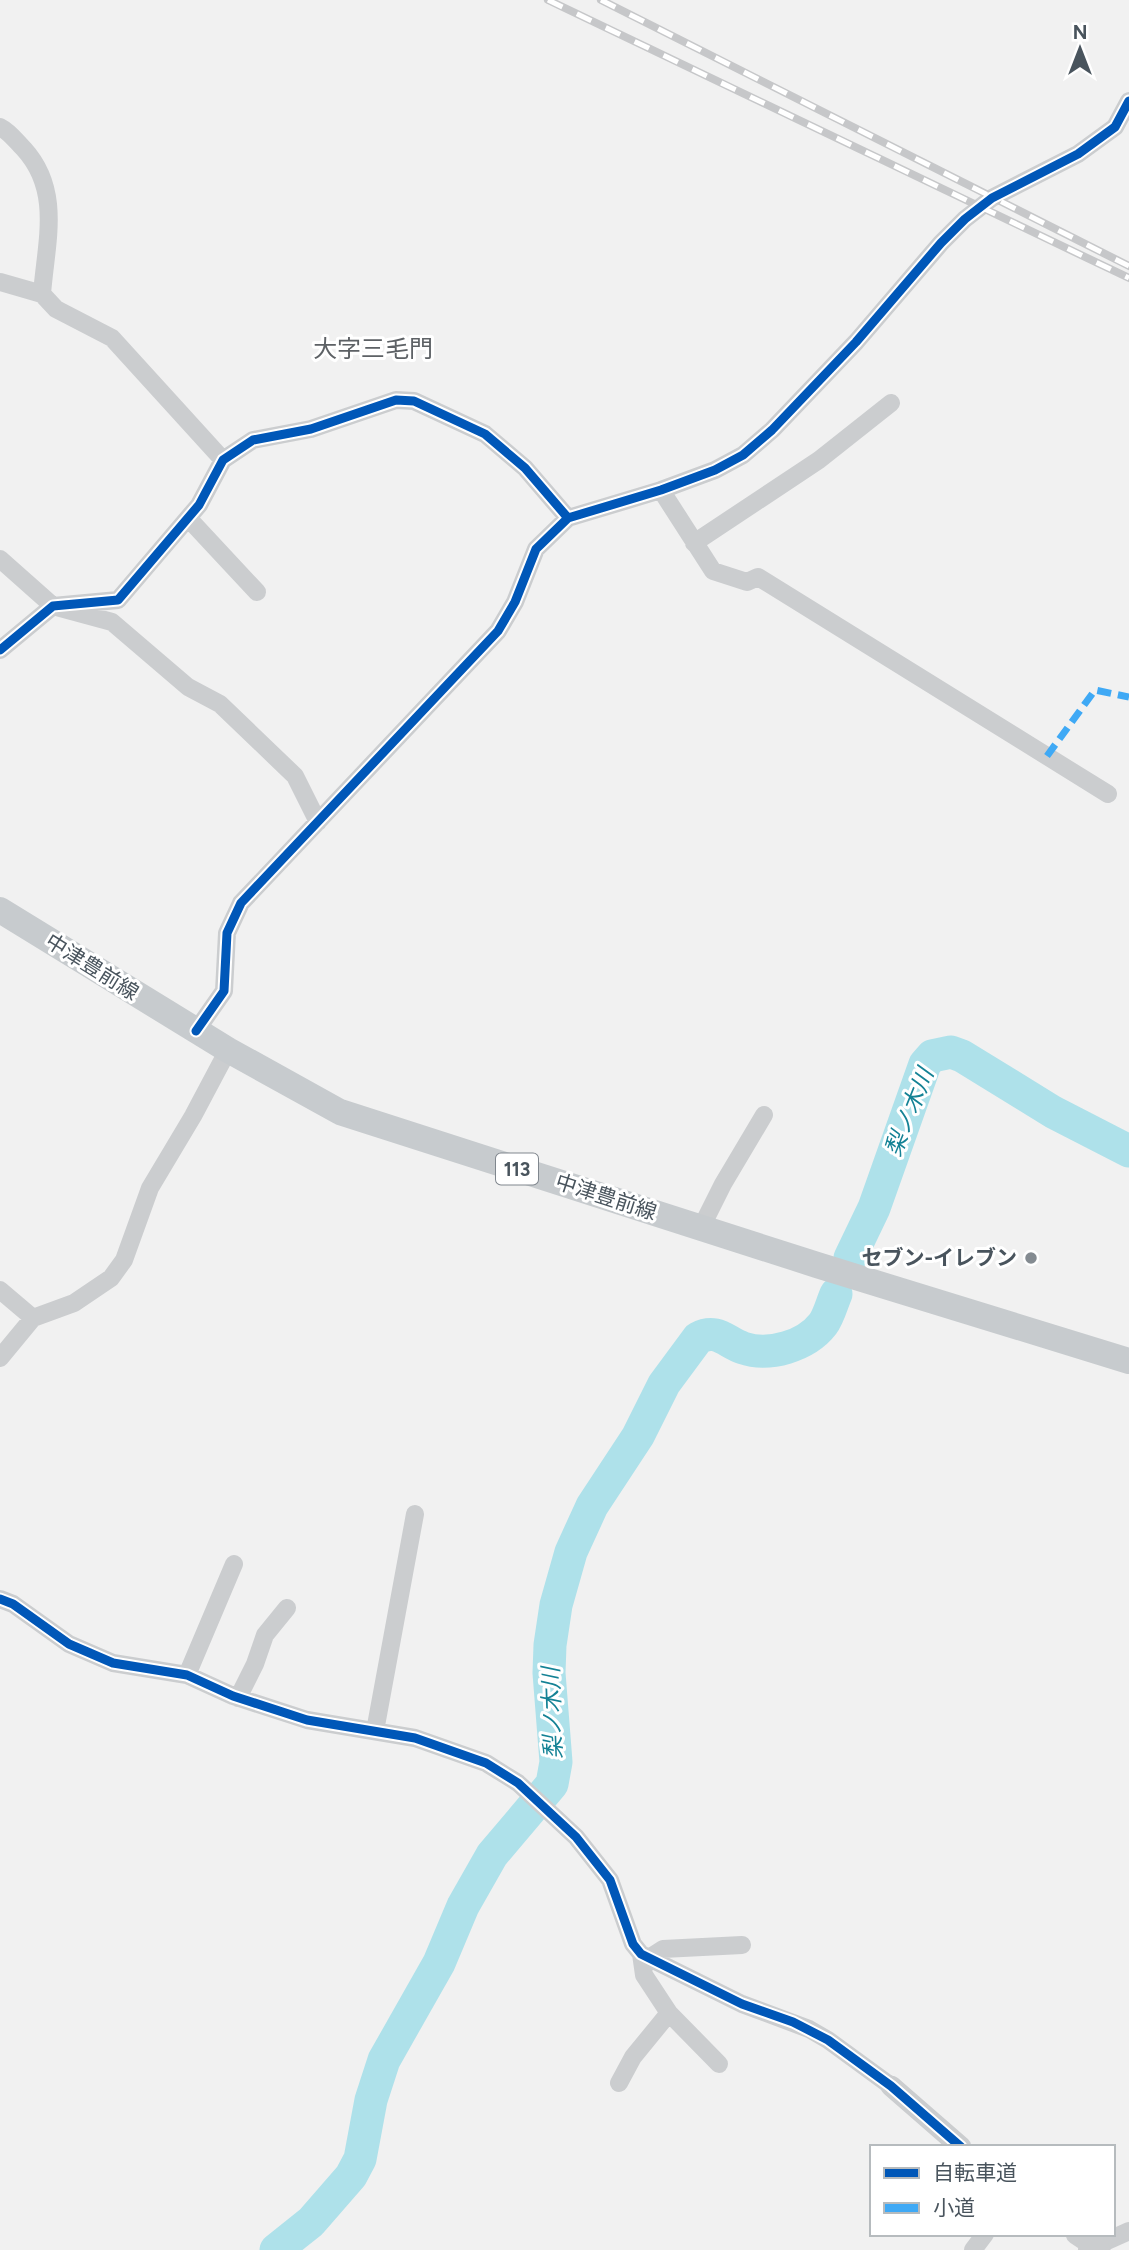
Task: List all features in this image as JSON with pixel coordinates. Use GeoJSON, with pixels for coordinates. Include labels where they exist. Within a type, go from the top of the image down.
{"type":"FeatureCollection","features":[{"type":"Feature","properties":{"kind":"main road","name":"中津豊前線"},"geometry":{"type":"LineString","coordinates":[[0,911],[228,1050],[340,1112],[1129,1361]]}},
{"type":"Feature","properties":{"kind":"street"},"geometry":{"type":"LineString","coordinates":[[196,1031],[224,991],[227,933],[242,903],[498,631],[515,602],[536,549],[568,518],[661,490],[715,470],[743,455],[772,430],[856,342],[965,219],[992,198],[1078,154],[1115,127],[1129,101]]}},
{"type":"Feature","properties":{"kind":"street"},"geometry":{"type":"LineString","coordinates":[[0,127],[7,130],[37,164],[46,190],[50,209],[41,294]]}},
{"type":"Feature","properties":{"kind":"street"},"geometry":{"type":"LineString","coordinates":[[0,282],[41,294],[56,309],[112,338],[223,460]]}},
{"type":"Feature","properties":{"kind":"street"},"geometry":{"type":"LineString","coordinates":[[0,650],[53,606],[118,600],[199,506],[223,460],[253,440],[310,429],[396,400],[414,401],[485,434],[525,468],[568,518]]}},
{"type":"Feature","properties":{"kind":"street"},"geometry":{"type":"LineString","coordinates":[[694,543],[819,460],[891,403]]}},
{"type":"Feature","properties":{"kind":"street"},"geometry":{"type":"LineString","coordinates":[[661,490],[713,571],[747,582],[758,577],[1108,794]]}},
{"type":"Feature","properties":{"kind":"street"},"geometry":{"type":"LineString","coordinates":[[188,518],[257,592]]}},
{"type":"Feature","properties":{"kind":"street"},"geometry":{"type":"LineString","coordinates":[[0,559],[53,606],[112,622],[188,687],[220,704],[295,776],[318,822]]}},
{"type":"Feature","properties":{"kind":"street"},"geometry":{"type":"LineString","coordinates":[[0,1358],[33,1318],[74,1303],[111,1278],[124,1260],[150,1188],[228,1050]]}},
{"type":"Feature","properties":{"kind":"street"},"geometry":{"type":"LineString","coordinates":[[701,1228],[723,1184],[764,1115]]}},
{"type":"Feature","properties":{"kind":"street"},"geometry":{"type":"LineString","coordinates":[[0,1290],[33,1318]]}},
{"type":"Feature","properties":{"kind":"street"},"geometry":{"type":"LineString","coordinates":[[374,1731],[415,1514]]}},
{"type":"Feature","properties":{"kind":"street"},"geometry":{"type":"LineString","coordinates":[[187,1675],[234,1564]]}},
{"type":"Feature","properties":{"kind":"street"},"geometry":{"type":"LineString","coordinates":[[0,1599],[13,1604],[69,1644],[113,1663],[187,1675],[238,1698],[307,1720],[415,1738],[486,1763],[518,1783],[576,1837],[610,1880],[632,1944],[645,1956],[742,2004],[809,2029],[891,2086],[959,2145]]}},
{"type":"Feature","properties":{"kind":"street"},"geometry":{"type":"LineString","coordinates":[[238,1698],[255,1664],[265,1635],[287,1608]]}},
{"type":"Feature","properties":{"kind":"street"},"geometry":{"type":"LineString","coordinates":[[645,1956],[663,1949],[742,1945]]}},
{"type":"Feature","properties":{"kind":"street"},"geometry":{"type":"LineString","coordinates":[[645,1956],[644,1975],[669,2013],[719,2064]]}},
{"type":"Feature","properties":{"kind":"street"},"geometry":{"type":"LineString","coordinates":[[618,2082],[633,2057],[669,2013]]}},
{"type":"Feature","properties":{"kind":"street"},"geometry":{"type":"LineString","coordinates":[[1089,2245],[1115,2236]]}},
{"type":"Feature","properties":{"kind":"waterway","name":"梨ノ木川"},"geometry":{"type":"LineString","coordinates":[[850,1258],[874,1208],[925,1064],[932,1056],[951,1052],[962,1056],[1053,1112],[1129,1151]]}},
{"type":"Feature","properties":{"kind":"waterway","name":"梨ノ木川"},"geometry":{"type":"LineString","coordinates":[[276,2250],[311,2222],[351,2176],[360,2159],[371,2100],[384,2060],[439,1963],[463,1906],[492,1855],[552,1784],[556,1762],[549,1673],[550,1645],[556,1605],[571,1552],[592,1506],[638,1436],[664,1384],[698,1338],[716,1335],[753,1350],[786,1348],[816,1332],[829,1313],[836,1294]]}},
{"type":"Feature","properties":{"kind":"railway"},"geometry":{"type":"LineString","coordinates":[[548,0],[1129,278]]}},
{"type":"Feature","properties":{"kind":"railway"},"geometry":{"type":"LineString","coordinates":[[601,0],[1129,266]]}},
{"type":"Feature","properties":{"kind":"marked path"},"geometry":{"type":"LineString","coordinates":[[1047,756],[1095,690],[1129,697]]}},
{"type":"Feature","properties":{"kind":"cycle path"},"geometry":{"type":"LineString","coordinates":[[196,1031],[224,991],[227,933],[241,903],[498,631],[515,602],[536,549],[568,518],[661,490],[715,470],[743,455],[772,430],[856,342],[965,219],[992,198],[1078,154],[1115,127],[1129,101]]}},
{"type":"Feature","properties":{"kind":"cycle path"},"geometry":{"type":"LineString","coordinates":[[0,650],[53,606],[118,600],[199,505],[223,460],[253,440],[311,429],[396,400],[414,401],[485,434],[525,468],[568,518]]}},
{"type":"Feature","properties":{"kind":"cycle path"},"geometry":{"type":"LineString","coordinates":[[0,1599],[13,1604],[69,1644],[113,1663],[187,1675],[233,1696],[307,1720],[415,1738],[486,1763],[518,1783],[576,1837],[610,1880],[633,1944],[641,1954],[742,2004],[793,2022],[828,2040],[891,2086],[959,2145]]}},
{"type":"Feature","properties":{"kind":"place","name":"セブン-イレブン"},"geometry":{"type":"Point","coordinates":[1031,1258]}},
{"type":"Feature","properties":{"kind":"district","name":"大字三毛門"},"geometry":{"type":"Point","coordinates":[373,349]}}]}
